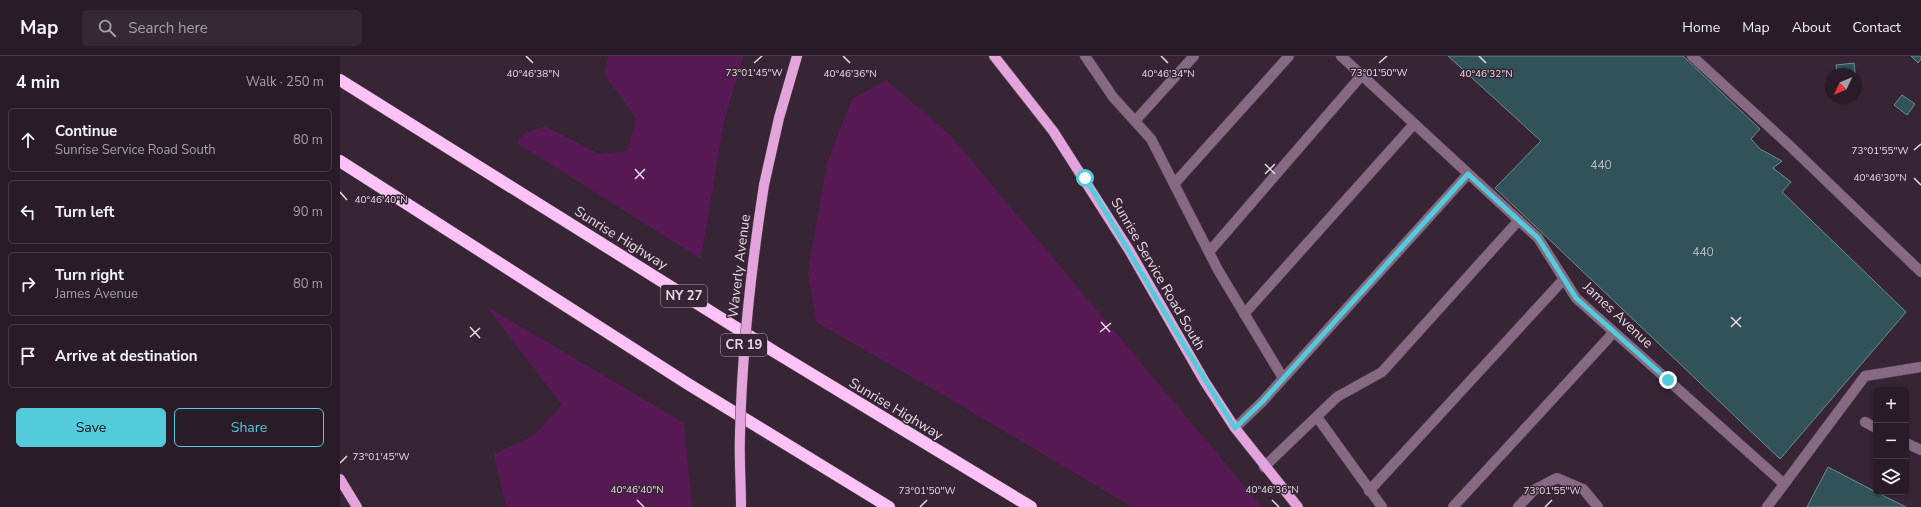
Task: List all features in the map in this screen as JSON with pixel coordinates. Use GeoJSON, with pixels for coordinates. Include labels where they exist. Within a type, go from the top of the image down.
{"type":"FeatureCollection","features":[{"type":"Feature","properties":{"kind":"highway","name":"Sunrise Highway"},"geometry":{"type":"LineString","coordinates":[[340,80],[775,352],[1031,507]]}},
{"type":"Feature","properties":{"kind":"highway"},"geometry":{"type":"LineString","coordinates":[[340,161],[681,380],[889,507]]}},
{"type":"Feature","properties":{"kind":"main road","name":"Waverly Avenue"},"geometry":{"type":"LineString","coordinates":[[741,507],[740,435],[743,366],[753,256],[764,185],[779,118],[797,56]]}},
{"type":"Feature","properties":{"kind":"main road","name":"Sunrise Service Road South"},"geometry":{"type":"LineString","coordinates":[[994,56],[1054,131],[1085,178],[1129,250],[1205,382],[1235,428],[1264,467],[1298,507]]}},
{"type":"Feature","properties":{"kind":"main road"},"geometry":{"type":"LineString","coordinates":[[340,480],[357,507]]}},
{"type":"Feature","properties":{"kind":"street"},"geometry":{"type":"LineString","coordinates":[[1085,56],[1113,97],[1151,139],[1209,252],[1244,314],[1283,378]]}},
{"type":"Feature","properties":{"kind":"street"},"geometry":{"type":"LineString","coordinates":[[1135,121],[1194,56]]}},
{"type":"Feature","properties":{"kind":"street"},"geometry":{"type":"LineString","coordinates":[[1174,184],[1289,56]]}},
{"type":"Feature","properties":{"kind":"street","name":"James Avenue"},"geometry":{"type":"LineString","coordinates":[[1341,56],[1538,238],[1576,298],[1783,483]]}},
{"type":"Feature","properties":{"kind":"street"},"geometry":{"type":"LineString","coordinates":[[1692,56],[1790,146],[1921,272]]}},
{"type":"Feature","properties":{"kind":"street"},"geometry":{"type":"LineString","coordinates":[[1209,252],[1362,75]]}},
{"type":"Feature","properties":{"kind":"street"},"geometry":{"type":"LineString","coordinates":[[1244,314],[1414,124]]}},
{"type":"Feature","properties":{"kind":"street"},"geometry":{"type":"LineString","coordinates":[[1235,428],[1283,378],[1468,174]]}},
{"type":"Feature","properties":{"kind":"street"},"geometry":{"type":"LineString","coordinates":[[1264,467],[1337,397],[1382,372],[1519,220]]}},
{"type":"Feature","properties":{"kind":"street"},"geometry":{"type":"LineString","coordinates":[[1369,491],[1564,279]]}},
{"type":"Feature","properties":{"kind":"street"},"geometry":{"type":"LineString","coordinates":[[1453,507],[1614,332]]}},
{"type":"Feature","properties":{"kind":"street"},"geometry":{"type":"LineString","coordinates":[[1767,507],[1783,483],[1865,376],[1921,367]]}},
{"type":"Feature","properties":{"kind":"street"},"geometry":{"type":"LineString","coordinates":[[1317,417],[1382,507]]}},
{"type":"Feature","properties":{"kind":"street"},"geometry":{"type":"LineString","coordinates":[[1865,422],[1873,426]]}},
{"type":"Feature","properties":{"kind":"street"},"geometry":{"type":"LineString","coordinates":[[1909,444],[1921,450]]}},
{"type":"Feature","properties":{"kind":"street"},"geometry":{"type":"LineString","coordinates":[[1518,507],[1534,490],[1558,478],[1583,489],[1598,507]]}},
{"type":"Feature","properties":{"kind":"shaded area"},"geometry":{"type":"Polygon","coordinates":[[[608,56],[743,56],[724,122],[701,259],[517,143],[524,133],[545,126],[599,154],[627,151],[636,118],[604,74],[608,56]]]}},
{"type":"Feature","properties":{"kind":"shaded area"},"geometry":{"type":"Polygon","coordinates":[[[886,80],[950,135],[1262,507],[1132,507],[952,400],[816,322],[808,272],[827,163],[852,99],[886,80]]]}},
{"type":"Feature","properties":{"kind":"shaded area"},"geometry":{"type":"Polygon","coordinates":[[[486,306],[684,423],[692,507],[506,507],[494,454],[533,436],[562,405],[486,306]]]}},
{"type":"Feature","properties":{"kind":"building"},"geometry":{"type":"Polygon","coordinates":[[[1448,56],[1683,56],[1760,129],[1751,139],[1760,149],[1782,161],[1773,168],[1791,182],[1782,192],[1906,312],[1780,459],[1495,188],[1541,141],[1448,56]]]}},
{"type":"Feature","properties":{"kind":"building"},"geometry":{"type":"Polygon","coordinates":[[[1911,56],[1921,56],[1921,59],[1918,63],[1911,56]]]}},
{"type":"Feature","properties":{"kind":"building"},"geometry":{"type":"Polygon","coordinates":[[[1854,63],[1855,68],[1836,68],[1836,65],[1854,63]]]}},
{"type":"Feature","properties":{"kind":"building"},"geometry":{"type":"Polygon","coordinates":[[[1902,95],[1915,104],[1907,115],[1894,105],[1902,95]]]}},
{"type":"Feature","properties":{"kind":"building"},"geometry":{"type":"Polygon","coordinates":[[[1828,467],[1873,490],[1873,495],[1882,495],[1906,507],[1807,507],[1828,467]]]}},
{"type":"Feature","properties":{"kind":"route"},"geometry":{"type":"LineString","coordinates":[[1085,178],[1129,250],[1205,382],[1235,428],[1262,402],[1468,174],[1538,238],[1576,298],[1668,380]]}}]}
